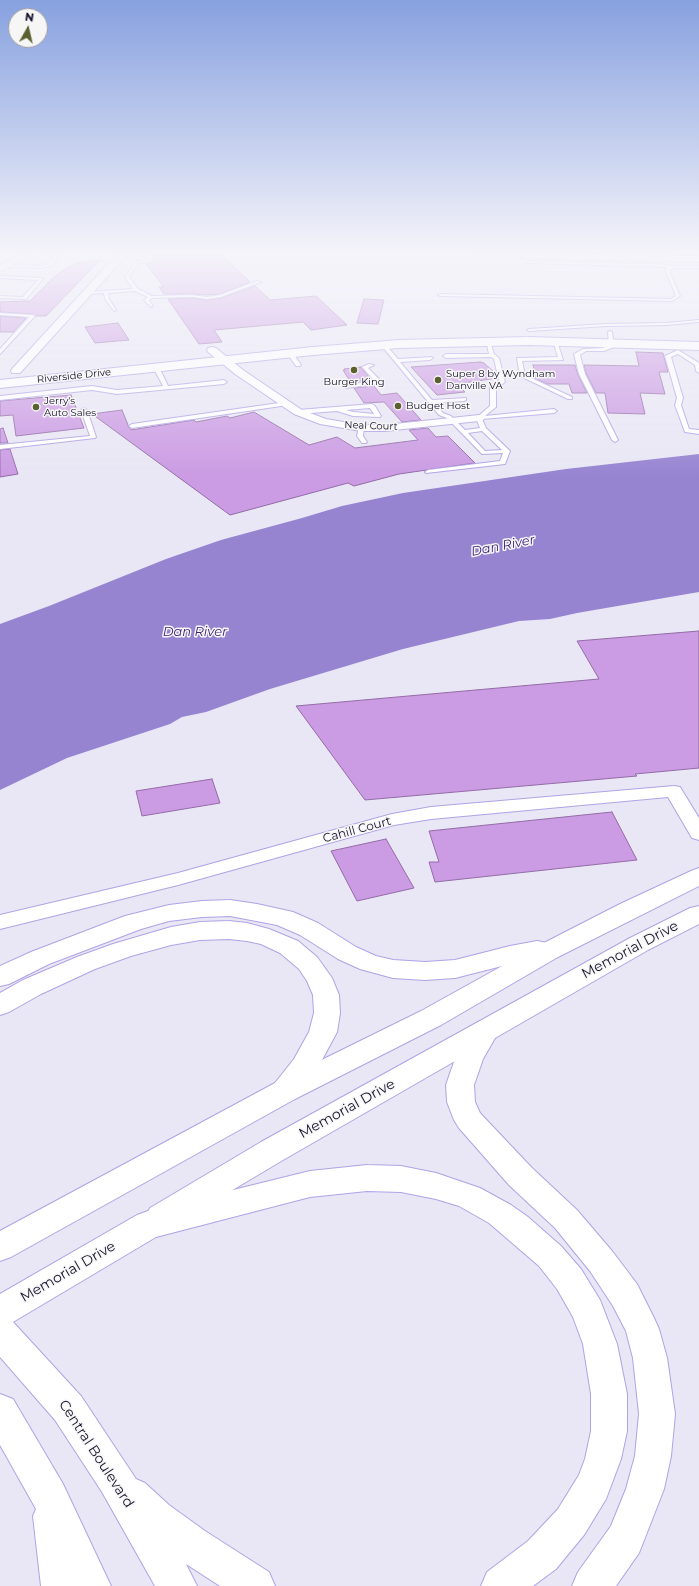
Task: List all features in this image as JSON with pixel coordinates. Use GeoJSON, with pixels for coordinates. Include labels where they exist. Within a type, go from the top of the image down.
{"type":"FeatureCollection","features":[{"type":"Feature","properties":{"kind":"main road","name":"Riverside Drive"},"geometry":{"type":"LineString","coordinates":[[16,371],[212,350],[386,334],[529,330],[611,337],[677,349],[699,346]]}},
{"type":"Feature","properties":{"kind":"main road","name":"Riverside Drive"},"geometry":{"type":"LineString","coordinates":[[1,380],[45,379],[290,353],[383,345],[488,341],[555,341],[611,337],[699,336]]}},
{"type":"Feature","properties":{"kind":"main road"},"geometry":{"type":"LineString","coordinates":[[1,380],[16,371]]}},
{"type":"Feature","properties":{"kind":"main road"},"geometry":{"type":"LineString","coordinates":[[0,1247],[252,1108],[431,1018],[549,951],[699,876]]}},
{"type":"Feature","properties":{"kind":"main road"},"geometry":{"type":"LineString","coordinates":[[0,977],[40,958],[134,922],[169,914],[202,909],[230,908],[284,918],[309,929],[347,953],[369,963],[393,969],[424,971],[455,969],[510,955],[537,950],[549,951]]}},
{"type":"Feature","properties":{"kind":"main road","name":"Memorial Drive"},"geometry":{"type":"LineString","coordinates":[[0,1312],[272,1151],[639,944],[699,914]]}},
{"type":"Feature","properties":{"kind":"main road"},"geometry":{"type":"LineString","coordinates":[[0,1005],[32,987],[86,963],[122,950],[171,936],[200,931],[229,930],[248,932],[269,938],[288,947],[308,962],[319,978],[326,995],[327,1013],[323,1032],[304,1067],[285,1091]]}},
{"type":"Feature","properties":{"kind":"main road"},"geometry":{"type":"LineString","coordinates":[[484,1031],[469,1059],[460,1085],[461,1102],[469,1120],[520,1176],[566,1219],[601,1261],[626,1295],[642,1329],[650,1358],[657,1414],[653,1456],[647,1482],[625,1539],[592,1586]]}},
{"type":"Feature","properties":{"kind":"main road"},"geometry":{"type":"LineString","coordinates":[[148,1225],[310,1184],[366,1178],[401,1179],[436,1186],[469,1197],[500,1214],[517,1226],[550,1256],[569,1279],[588,1310],[600,1344],[609,1394],[609,1431],[603,1459],[593,1486],[572,1522],[542,1555],[501,1586]]}},
{"type":"Feature","properties":{"kind":"main road","name":"Central Boulevard"},"geometry":{"type":"LineString","coordinates":[[0,1332],[68,1408],[115,1479],[177,1586]]}},
{"type":"Feature","properties":{"kind":"main road"},"geometry":{"type":"LineString","coordinates":[[0,1410],[50,1497],[91,1586]]}},
{"type":"Feature","properties":{"kind":"main road"},"geometry":{"type":"LineString","coordinates":[[115,1479],[156,1518],[192,1545],[255,1586]]}},
{"type":"Feature","properties":{"kind":"main road"},"geometry":{"type":"LineString","coordinates":[[50,1497],[61,1586]]}},
{"type":"Feature","properties":{"kind":"street"},"geometry":{"type":"LineString","coordinates":[[16,371],[55,328]]}},
{"type":"Feature","properties":{"kind":"street","name":"Neal Court"},"geometry":{"type":"LineString","coordinates":[[212,350],[254,383],[298,412],[324,422],[360,428],[398,428],[479,418]]}},
{"type":"Feature","properties":{"kind":"street","name":"Cahill Court"},"geometry":{"type":"LineString","coordinates":[[0,922],[178,879],[392,820],[431,813],[674,791],[699,834]]}},
{"type":"Feature","properties":{"kind":"lane"},"geometry":{"type":"LineString","coordinates":[[0,352],[22,328]]}},
{"type":"Feature","properties":{"kind":"lane"},"geometry":{"type":"LineString","coordinates":[[529,330],[560,328]]}},
{"type":"Feature","properties":{"kind":"lane"},"geometry":{"type":"LineString","coordinates":[[611,337],[612,346],[609,348],[585,350],[577,354],[582,374],[615,440]]}},
{"type":"Feature","properties":{"kind":"lane"},"geometry":{"type":"LineString","coordinates":[[479,418],[493,407],[493,388],[502,382],[496,358],[492,355],[488,341]]}},
{"type":"Feature","properties":{"kind":"lane"},"geometry":{"type":"LineString","coordinates":[[555,341],[561,359],[519,359],[523,376],[570,398]]}},
{"type":"Feature","properties":{"kind":"lane"},"geometry":{"type":"LineString","coordinates":[[383,345],[441,414],[449,417],[484,453],[507,451]]}},
{"type":"Feature","properties":{"kind":"lane"},"geometry":{"type":"LineString","coordinates":[[699,371],[698,364],[677,349],[668,356],[680,398],[678,405],[687,431],[699,432]]}},
{"type":"Feature","properties":{"kind":"lane"},"geometry":{"type":"LineString","coordinates":[[290,353],[298,365]]}},
{"type":"Feature","properties":{"kind":"lane"},"geometry":{"type":"LineString","coordinates":[[446,356],[492,355]]}},
{"type":"Feature","properties":{"kind":"lane"},"geometry":{"type":"LineString","coordinates":[[397,361],[430,358]]}},
{"type":"Feature","properties":{"kind":"lane"},"geometry":{"type":"LineString","coordinates":[[348,387],[375,382],[377,380],[366,367],[371,365]]}},
{"type":"Feature","properties":{"kind":"lane"},"geometry":{"type":"LineString","coordinates":[[156,367],[166,386]]}},
{"type":"Feature","properties":{"kind":"lane"},"geometry":{"type":"LineString","coordinates":[[87,375],[92,388]]}},
{"type":"Feature","properties":{"kind":"lane"},"geometry":{"type":"LineString","coordinates":[[45,379],[54,392]]}},
{"type":"Feature","properties":{"kind":"lane"},"geometry":{"type":"LineString","coordinates":[[0,398],[92,388],[118,392],[166,386],[224,382]]}},
{"type":"Feature","properties":{"kind":"lane"},"geometry":{"type":"LineString","coordinates":[[431,402],[464,399]]}},
{"type":"Feature","properties":{"kind":"lane"},"geometry":{"type":"LineString","coordinates":[[132,426],[286,404]]}},
{"type":"Feature","properties":{"kind":"lane"},"geometry":{"type":"LineString","coordinates":[[298,412],[372,406],[378,416],[353,414],[338,409]]}},
{"type":"Feature","properties":{"kind":"lane"},"geometry":{"type":"LineString","coordinates":[[0,447],[93,437],[84,410]]}},
{"type":"Feature","properties":{"kind":"lane"},"geometry":{"type":"LineString","coordinates":[[479,418],[554,411]]}},
{"type":"Feature","properties":{"kind":"lane"},"geometry":{"type":"LineString","coordinates":[[479,418],[483,429],[507,451]]}},
{"type":"Feature","properties":{"kind":"lane"},"geometry":{"type":"LineString","coordinates":[[360,428],[360,436],[364,442]]}},
{"type":"Feature","properties":{"kind":"lane"},"geometry":{"type":"LineString","coordinates":[[462,432],[483,429]]}},
{"type":"Feature","properties":{"kind":"lane"},"geometry":{"type":"LineString","coordinates":[[428,472],[503,463],[507,451]]}},
{"type":"Feature","properties":{"kind":"water","name":"Dan River"},"geometry":{"type":"Polygon","coordinates":[[[699,454],[699,592],[550,619],[519,621],[403,649],[270,689],[206,712],[182,717],[170,724],[67,758],[0,790],[0,624],[166,559],[221,540],[342,506],[403,493],[566,469],[699,454]]]}},
{"type":"Feature","properties":{"kind":"building"},"geometry":{"type":"Polygon","coordinates":[[[0,328],[17,328],[13,332],[0,332],[0,328]]]}},
{"type":"Feature","properties":{"kind":"building"},"geometry":{"type":"Polygon","coordinates":[[[86,328],[121,328],[129,340],[95,343],[86,328]]]}},
{"type":"Feature","properties":{"kind":"building"},"geometry":{"type":"Polygon","coordinates":[[[188,328],[236,328],[214,330],[222,342],[199,344],[188,328]]]}},
{"type":"Feature","properties":{"kind":"building"},"geometry":{"type":"Polygon","coordinates":[[[309,328],[325,328],[311,330],[309,328]]]}},
{"type":"Feature","properties":{"kind":"building"},"geometry":{"type":"Polygon","coordinates":[[[636,352],[663,353],[668,372],[659,372],[665,394],[640,393],[645,414],[608,413],[605,393],[596,393],[586,373],[584,365],[639,366],[636,352]]]}},
{"type":"Feature","properties":{"kind":"building"},"geometry":{"type":"Polygon","coordinates":[[[480,362],[484,363],[496,374],[497,378],[457,384],[465,392],[437,395],[411,367],[480,362]]]}},
{"type":"Feature","properties":{"kind":"building"},"geometry":{"type":"Polygon","coordinates":[[[533,365],[575,365],[587,393],[572,393],[569,384],[547,384],[536,379],[533,365]]]}},
{"type":"Feature","properties":{"kind":"building"},"geometry":{"type":"Polygon","coordinates":[[[361,367],[370,379],[351,383],[343,370],[361,367]]]}},
{"type":"Feature","properties":{"kind":"building","name":"Budget Host"},"geometry":{"type":"Polygon","coordinates":[[[374,386],[381,395],[397,393],[421,420],[402,422],[384,402],[364,403],[354,388],[374,386]]]}},
{"type":"Feature","properties":{"kind":"building"},"geometry":{"type":"Polygon","coordinates":[[[71,395],[84,428],[16,436],[13,415],[0,416],[0,401],[71,395]]]}},
{"type":"Feature","properties":{"kind":"building"},"geometry":{"type":"Polygon","coordinates":[[[122,410],[131,430],[194,420],[196,422],[227,416],[230,418],[254,412],[309,445],[337,437],[355,448],[418,440],[409,430],[428,428],[436,437],[448,436],[475,463],[399,474],[354,486],[348,483],[230,515],[92,414],[122,410]]]}},
{"type":"Feature","properties":{"kind":"building"},"geometry":{"type":"Polygon","coordinates":[[[3,428],[8,443],[0,443],[0,429],[3,428]]]}},
{"type":"Feature","properties":{"kind":"building"},"geometry":{"type":"Polygon","coordinates":[[[10,449],[18,474],[0,477],[0,450],[10,449]]]}},
{"type":"Feature","properties":{"kind":"building"},"geometry":{"type":"Polygon","coordinates":[[[699,631],[699,768],[635,774],[637,776],[365,800],[296,706],[599,679],[577,641],[699,631]]]}},
{"type":"Feature","properties":{"kind":"building"},"geometry":{"type":"Polygon","coordinates":[[[212,779],[220,803],[142,816],[136,791],[212,779]]]}},
{"type":"Feature","properties":{"kind":"building"},"geometry":{"type":"Polygon","coordinates":[[[612,812],[637,860],[435,882],[429,862],[439,862],[429,831],[612,812]]]}},
{"type":"Feature","properties":{"kind":"building"},"geometry":{"type":"Polygon","coordinates":[[[386,839],[414,888],[357,901],[331,851],[386,839]]]}},
{"type":"Feature","properties":{"kind":"place","name":"Burger King"},"geometry":{"type":"Point","coordinates":[354,370]}},
{"type":"Feature","properties":{"kind":"place","name":"Super 8 by Wyndham Danville VA"},"geometry":{"type":"Point","coordinates":[438,380]}},
{"type":"Feature","properties":{"kind":"place","name":"Budget Host"},"geometry":{"type":"Point","coordinates":[398,406]}},
{"type":"Feature","properties":{"kind":"place","name":"Jerry's Auto Sales"},"geometry":{"type":"Point","coordinates":[36,407]}}]}
